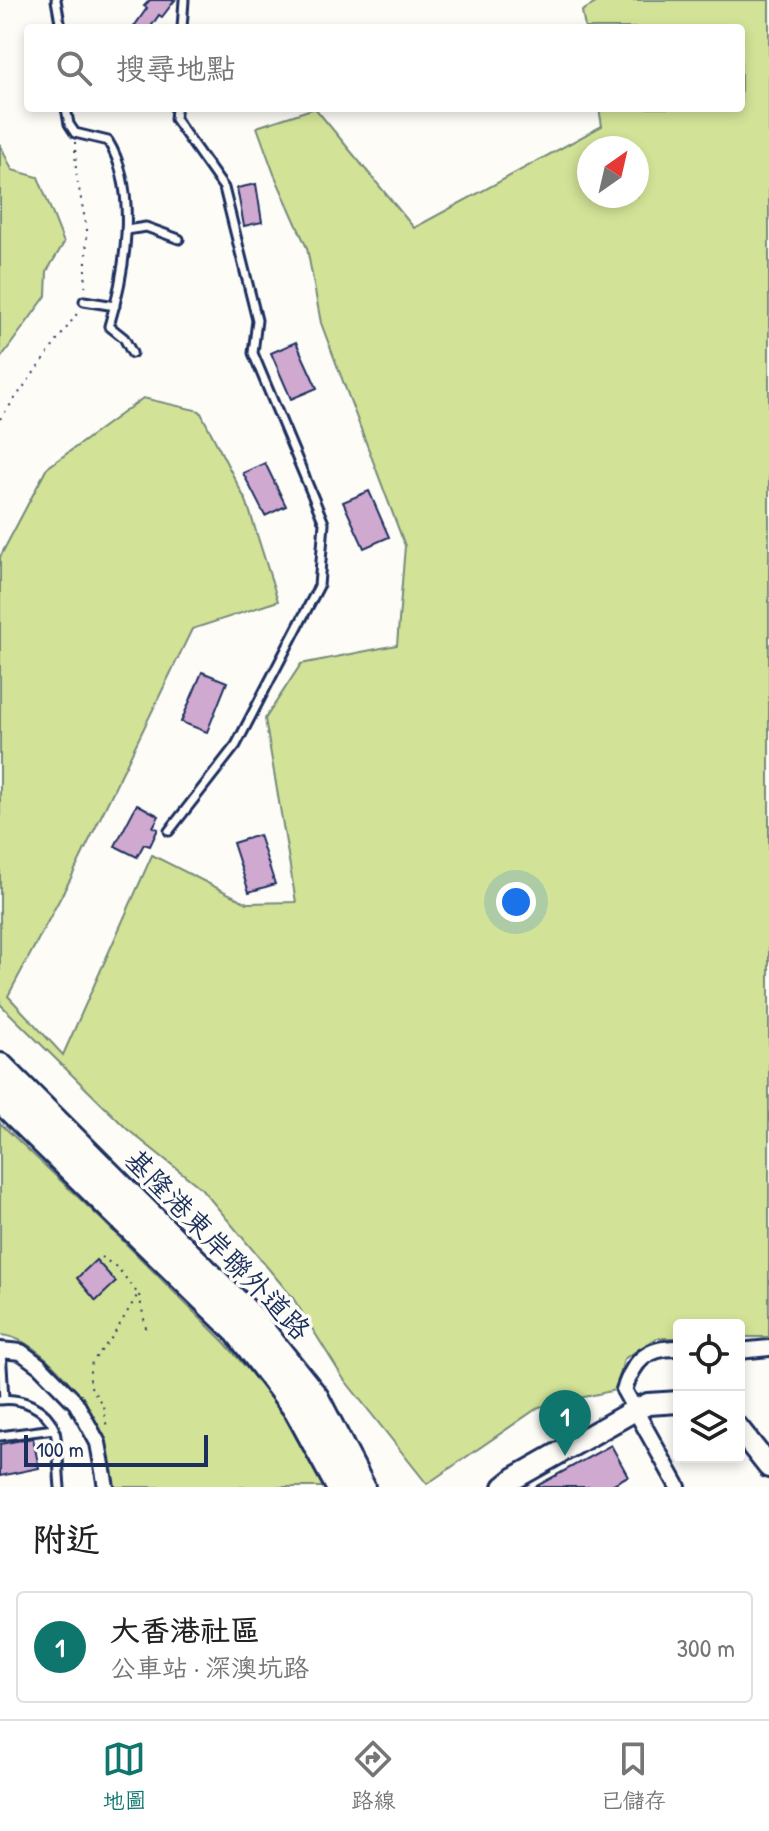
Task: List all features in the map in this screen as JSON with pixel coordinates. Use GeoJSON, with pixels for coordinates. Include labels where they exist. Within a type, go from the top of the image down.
{"type":"FeatureCollection","features":[{"type":"Feature","properties":{"kind":"highway","name":"基隆港東岸聯外道路"},"geometry":{"type":"LineString","coordinates":[[0,1067],[80,1162],[244,1324],[307,1404],[361,1487]]}},
{"type":"Feature","properties":{"kind":"highway","name":"基隆港東岸聯外道路"},"geometry":{"type":"LineString","coordinates":[[0,1098],[80,1162]]}},
{"type":"Feature","properties":{"kind":"highway","name":"基隆港東岸聯外道路"},"geometry":{"type":"LineString","coordinates":[[307,1404],[340,1487]]}},
{"type":"Feature","properties":{"kind":"street"},"geometry":{"type":"LineString","coordinates":[[673,1348],[650,1352],[632,1370],[624,1390],[678,1487]]}},
{"type":"Feature","properties":{"kind":"street"},"geometry":{"type":"LineString","coordinates":[[745,1350],[769,1348]]}},
{"type":"Feature","properties":{"kind":"street"},"geometry":{"type":"LineString","coordinates":[[0,1350],[21,1352],[40,1366],[76,1403],[98,1443],[106,1487]]}},
{"type":"Feature","properties":{"kind":"street"},"geometry":{"type":"LineString","coordinates":[[504,1487],[635,1410],[648,1404],[673,1402]]}},
{"type":"Feature","properties":{"kind":"street"},"geometry":{"type":"LineString","coordinates":[[745,1437],[769,1467]]}},
{"type":"Feature","properties":{"kind":"lane"},"geometry":{"type":"LineString","coordinates":[[50,0],[56,0],[60,24]]}},
{"type":"Feature","properties":{"kind":"lane"},"geometry":{"type":"LineString","coordinates":[[182,24],[184,0]]}},
{"type":"Feature","properties":{"kind":"lane"},"geometry":{"type":"LineString","coordinates":[[67,112],[75,133],[108,141],[118,157],[126,230],[120,291],[109,326],[124,338],[132,353]]}},
{"type":"Feature","properties":{"kind":"lane"},"geometry":{"type":"LineString","coordinates":[[169,831],[236,745],[319,586],[324,523],[253,353],[257,320],[224,188],[175,119],[176,112]]}},
{"type":"Feature","properties":{"kind":"lane"},"geometry":{"type":"LineString","coordinates":[[126,230],[146,227],[179,239]]}},
{"type":"Feature","properties":{"kind":"lane"},"geometry":{"type":"LineString","coordinates":[[84,301],[115,306]]}},
{"type":"Feature","properties":{"kind":"lane"},"geometry":{"type":"LineString","coordinates":[[0,1350],[2,1399],[27,1402],[43,1413],[54,1429],[60,1487]]}},
{"type":"Feature","properties":{"kind":"lane"},"geometry":{"type":"LineString","coordinates":[[0,1436],[54,1429]]}},
{"type":"Feature","properties":{"kind":"path"},"geometry":{"type":"LineString","coordinates":[[0,419],[84,301],[87,230],[76,173],[75,133]]}},
{"type":"Feature","properties":{"kind":"path"},"geometry":{"type":"LineString","coordinates":[[101,1257],[118,1268],[138,1294],[147,1333]]}},
{"type":"Feature","properties":{"kind":"path"},"geometry":{"type":"LineString","coordinates":[[98,1443],[108,1428],[103,1406],[90,1385],[92,1362],[113,1336],[138,1294]]}},
{"type":"Feature","properties":{"kind":"green space"},"geometry":{"type":"Polygon","coordinates":[[[601,0],[769,0],[769,1337],[745,1337],[745,1319],[673,1319],[673,1338],[657,1338],[624,1359],[616,1390],[539,1407],[427,1484],[343,1378],[293,1298],[201,1188],[127,1129],[0,1004],[0,557],[47,468],[143,398],[200,411],[247,503],[278,601],[192,629],[72,876],[8,996],[63,1055],[152,855],[247,903],[296,902],[265,719],[301,664],[397,645],[405,546],[321,323],[307,248],[257,127],[303,112],[318,112],[414,228],[577,140],[577,208],[649,208],[649,136],[584,136],[602,126],[600,112],[745,112],[745,24],[584,24],[582,11],[601,0]]]}},
{"type":"Feature","properties":{"kind":"green space"},"geometry":{"type":"Polygon","coordinates":[[[0,144],[12,170],[38,177],[64,243],[47,271],[46,296],[0,359],[0,144]]]}},
{"type":"Feature","properties":{"kind":"green space"},"geometry":{"type":"Polygon","coordinates":[[[0,1123],[225,1343],[294,1427],[327,1487],[114,1487],[101,1433],[70,1384],[29,1346],[0,1335],[0,1123]]]}},
{"type":"Feature","properties":{"kind":"building"},"geometry":{"type":"Polygon","coordinates":[[[150,0],[175,0],[153,24],[136,24],[147,8],[144,6],[150,0]]]}},
{"type":"Feature","properties":{"kind":"building"},"geometry":{"type":"Polygon","coordinates":[[[256,184],[262,222],[244,226],[237,188],[256,184]]]}},
{"type":"Feature","properties":{"kind":"building"},"geometry":{"type":"Polygon","coordinates":[[[296,342],[317,388],[291,399],[271,353],[296,342]]]}},
{"type":"Feature","properties":{"kind":"building"},"geometry":{"type":"Polygon","coordinates":[[[265,463],[286,506],[265,516],[243,473],[265,463]]]}},
{"type":"Feature","properties":{"kind":"building"},"geometry":{"type":"Polygon","coordinates":[[[369,491],[389,537],[364,548],[343,502],[369,491]]]}},
{"type":"Feature","properties":{"kind":"building"},"geometry":{"type":"Polygon","coordinates":[[[202,672],[227,682],[207,732],[181,722],[202,672]]]}},
{"type":"Feature","properties":{"kind":"building"},"geometry":{"type":"Polygon","coordinates":[[[137,804],[159,816],[153,827],[158,829],[150,846],[144,844],[137,857],[115,846],[137,804]]]}},
{"type":"Feature","properties":{"kind":"building"},"geometry":{"type":"Polygon","coordinates":[[[259,835],[275,884],[249,892],[233,843],[259,835]]]}},
{"type":"Feature","properties":{"kind":"building"},"geometry":{"type":"Polygon","coordinates":[[[96,1260],[116,1282],[96,1301],[77,1278],[96,1260]]]}},
{"type":"Feature","properties":{"kind":"building"},"geometry":{"type":"Polygon","coordinates":[[[33,1438],[39,1468],[0,1476],[0,1444],[33,1438]]]}},
{"type":"Feature","properties":{"kind":"building"},"geometry":{"type":"Polygon","coordinates":[[[611,1445],[628,1476],[608,1487],[535,1487],[611,1445]]]}},
{"type":"Feature","properties":{"kind":"place","name":"大香港社區"},"geometry":{"type":"Point","coordinates":[565,1456]}}]}
